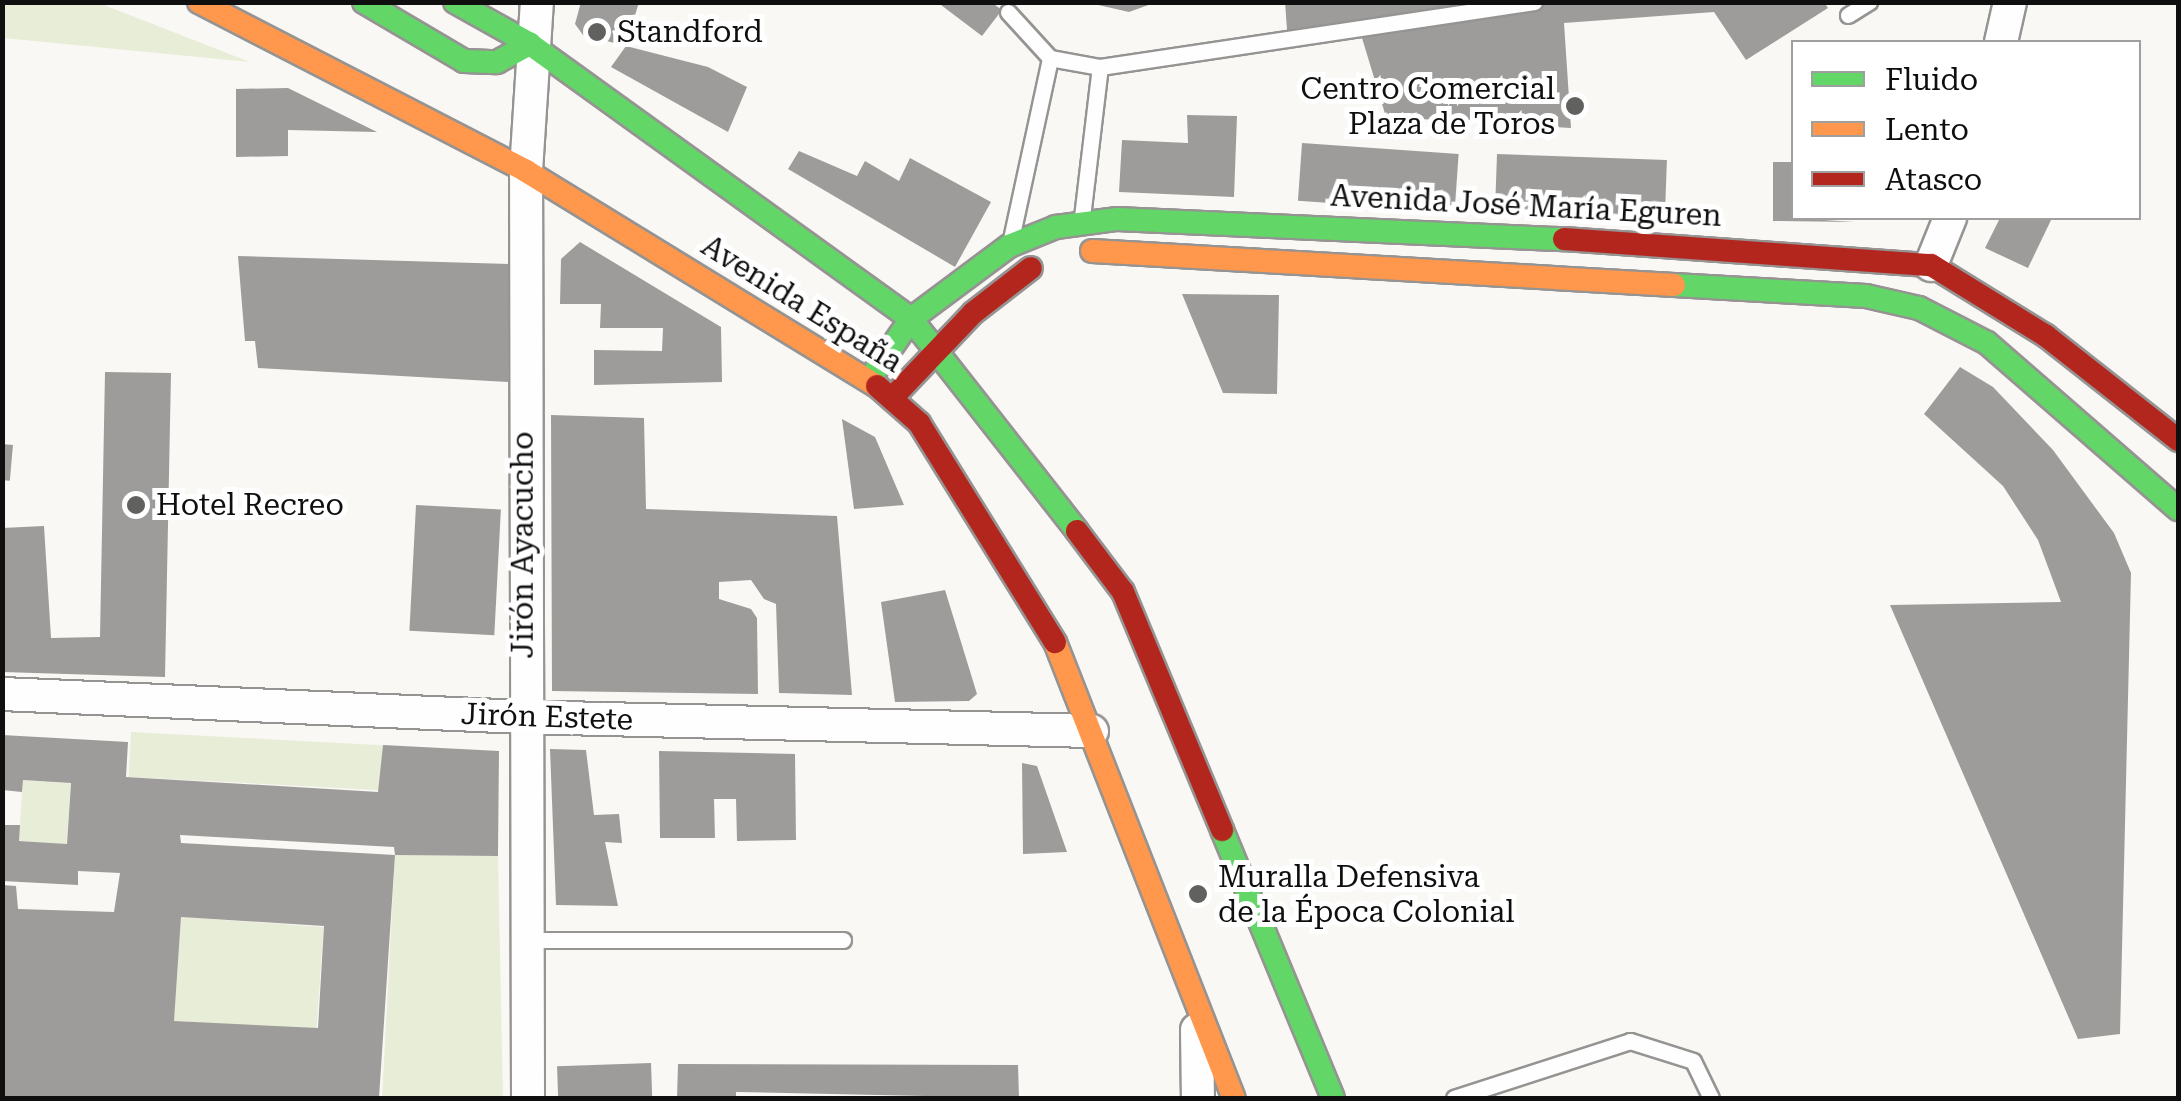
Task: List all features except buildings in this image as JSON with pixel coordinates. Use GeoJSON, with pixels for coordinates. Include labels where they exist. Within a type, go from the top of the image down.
{"type":"FeatureCollection","features":[{"type":"Feature","properties":{"kind":"main road","name":"Avenida España"},"geometry":{"type":"LineString","coordinates":[[199,2],[526,171],[871,377],[894,396],[919,423],[1050,629],[1234,1098]]}},
{"type":"Feature","properties":{"kind":"main road"},"geometry":{"type":"LineString","coordinates":[[364,2],[464,61],[497,62],[530,44]]}},
{"type":"Feature","properties":{"kind":"main road","name":"Avenida España"},"geometry":{"type":"LineString","coordinates":[[455,2],[530,44],[911,319],[939,347],[1123,592],[1333,1098]]}},
{"type":"Feature","properties":{"kind":"main road","name":"Avenida José María Eguren"},"geometry":{"type":"LineString","coordinates":[[871,377],[911,319],[1010,246],[1081,221],[1410,228],[1931,266],[2046,336],[2178,440]]}},
{"type":"Feature","properties":{"kind":"main road"},"geometry":{"type":"LineString","coordinates":[[894,396],[939,347],[1005,286],[1066,255],[1120,249],[1866,296],[1919,308],[1988,344],[2132,476],[2178,509]]}},
{"type":"Feature","properties":{"kind":"main road"},"geometry":{"type":"LineString","coordinates":[[1092,582],[1123,592]]}},
{"type":"Feature","properties":{"kind":"main road"},"geometry":{"type":"LineString","coordinates":[[1050,629],[1060,600]]}},
{"type":"Feature","properties":{"kind":"street","name":"Jirón Ayacucho"},"geometry":{"type":"LineString","coordinates":[[528,1098],[522,718],[526,171],[530,44],[538,2]]}},
{"type":"Feature","properties":{"kind":"street"},"geometry":{"type":"LineString","coordinates":[[2002,40],[2010,2]]}},
{"type":"Feature","properties":{"kind":"street"},"geometry":{"type":"LineString","coordinates":[[1931,266],[1949,220]]}},
{"type":"Feature","properties":{"kind":"street","name":"Jirón Estete"},"geometry":{"type":"LineString","coordinates":[[2,694],[522,718],[1092,731]]}},
{"type":"Feature","properties":{"kind":"street"},"geometry":{"type":"LineString","coordinates":[[1197,1001],[1198,1098]]}},
{"type":"Feature","properties":{"kind":"lane"},"geometry":{"type":"LineString","coordinates":[[1008,12],[1050,58],[1100,67],[1534,2]]}},
{"type":"Feature","properties":{"kind":"lane"},"geometry":{"type":"LineString","coordinates":[[1848,15],[1869,2]]}},
{"type":"Feature","properties":{"kind":"lane"},"geometry":{"type":"LineString","coordinates":[[1010,246],[1050,58]]}},
{"type":"Feature","properties":{"kind":"lane"},"geometry":{"type":"LineString","coordinates":[[1081,221],[1100,67]]}},
{"type":"Feature","properties":{"kind":"lane"},"geometry":{"type":"LineString","coordinates":[[528,940],[843,940]]}},
{"type":"Feature","properties":{"kind":"lane"},"geometry":{"type":"LineString","coordinates":[[1454,1098],[1630,1041],[1693,1061],[1711,1098]]}},
{"type":"Feature","properties":{"kind":"green space"},"geometry":{"type":"Polygon","coordinates":[[[2,3],[99,3],[250,62],[3,38],[2,3]]]}},
{"type":"Feature","properties":{"kind":"green space"},"geometry":{"type":"Polygon","coordinates":[[[131,732],[383,745],[380,790],[129,777],[131,732]]]}},
{"type":"Feature","properties":{"kind":"green space"},"geometry":{"type":"Polygon","coordinates":[[[23,780],[71,783],[67,844],[19,841],[23,780]]]}},
{"type":"Feature","properties":{"kind":"green space"},"geometry":{"type":"Polygon","coordinates":[[[395,855],[498,856],[503,1098],[382,1098],[395,855]]]}},
{"type":"Feature","properties":{"kind":"green space"},"geometry":{"type":"Polygon","coordinates":[[[181,917],[324,927],[316,1031],[174,1021],[181,917]]]}},
{"type":"Feature","properties":{"kind":"traffic: fast"},"geometry":{"type":"LineString","coordinates":[[364,2],[464,61],[497,62],[530,44]]}},
{"type":"Feature","properties":{"kind":"traffic: fast"},"geometry":{"type":"LineString","coordinates":[[455,2],[530,44],[911,319],[1077,531]]}},
{"type":"Feature","properties":{"kind":"traffic: fast"},"geometry":{"type":"LineString","coordinates":[[871,377],[911,319],[1009,246],[1056,227],[1117,219],[1564,239]]}},
{"type":"Feature","properties":{"kind":"traffic: fast"},"geometry":{"type":"LineString","coordinates":[[1674,285],[1866,296],[1919,308],[1987,343],[2178,509]]}},
{"type":"Feature","properties":{"kind":"traffic: fast"},"geometry":{"type":"LineString","coordinates":[[1222,830],[1333,1098]]}},
{"type":"Feature","properties":{"kind":"traffic: slow"},"geometry":{"type":"LineString","coordinates":[[199,2],[526,171],[877,386]]}},
{"type":"Feature","properties":{"kind":"traffic: slow"},"geometry":{"type":"LineString","coordinates":[[1092,251],[1674,285]]}},
{"type":"Feature","properties":{"kind":"traffic: slow"},"geometry":{"type":"LineString","coordinates":[[1055,642],[1234,1098]]}},
{"type":"Feature","properties":{"kind":"traffic: jam"},"geometry":{"type":"LineString","coordinates":[[1564,239],[1931,265],[2046,336],[2178,440]]}},
{"type":"Feature","properties":{"kind":"traffic: jam"},"geometry":{"type":"LineString","coordinates":[[894,396],[973,313],[1031,268]]}},
{"type":"Feature","properties":{"kind":"traffic: jam"},"geometry":{"type":"LineString","coordinates":[[877,386],[919,423],[1055,642]]}},
{"type":"Feature","properties":{"kind":"traffic: jam"},"geometry":{"type":"LineString","coordinates":[[1077,531],[1123,592],[1222,830]]}},
{"type":"Feature","properties":{"kind":"place","name":"Standford"},"geometry":{"type":"Point","coordinates":[597,32]}},
{"type":"Feature","properties":{"kind":"place","name":"Centro Comercial Plaza de Toros"},"geometry":{"type":"Point","coordinates":[1575,106]}},
{"type":"Feature","properties":{"kind":"place","name":"Hotel Recreo"},"geometry":{"type":"Point","coordinates":[136,505]}},
{"type":"Feature","properties":{"kind":"place","name":"Muralla Defensiva de la Época Colonial"},"geometry":{"type":"Point","coordinates":[1198,894]}}]}
